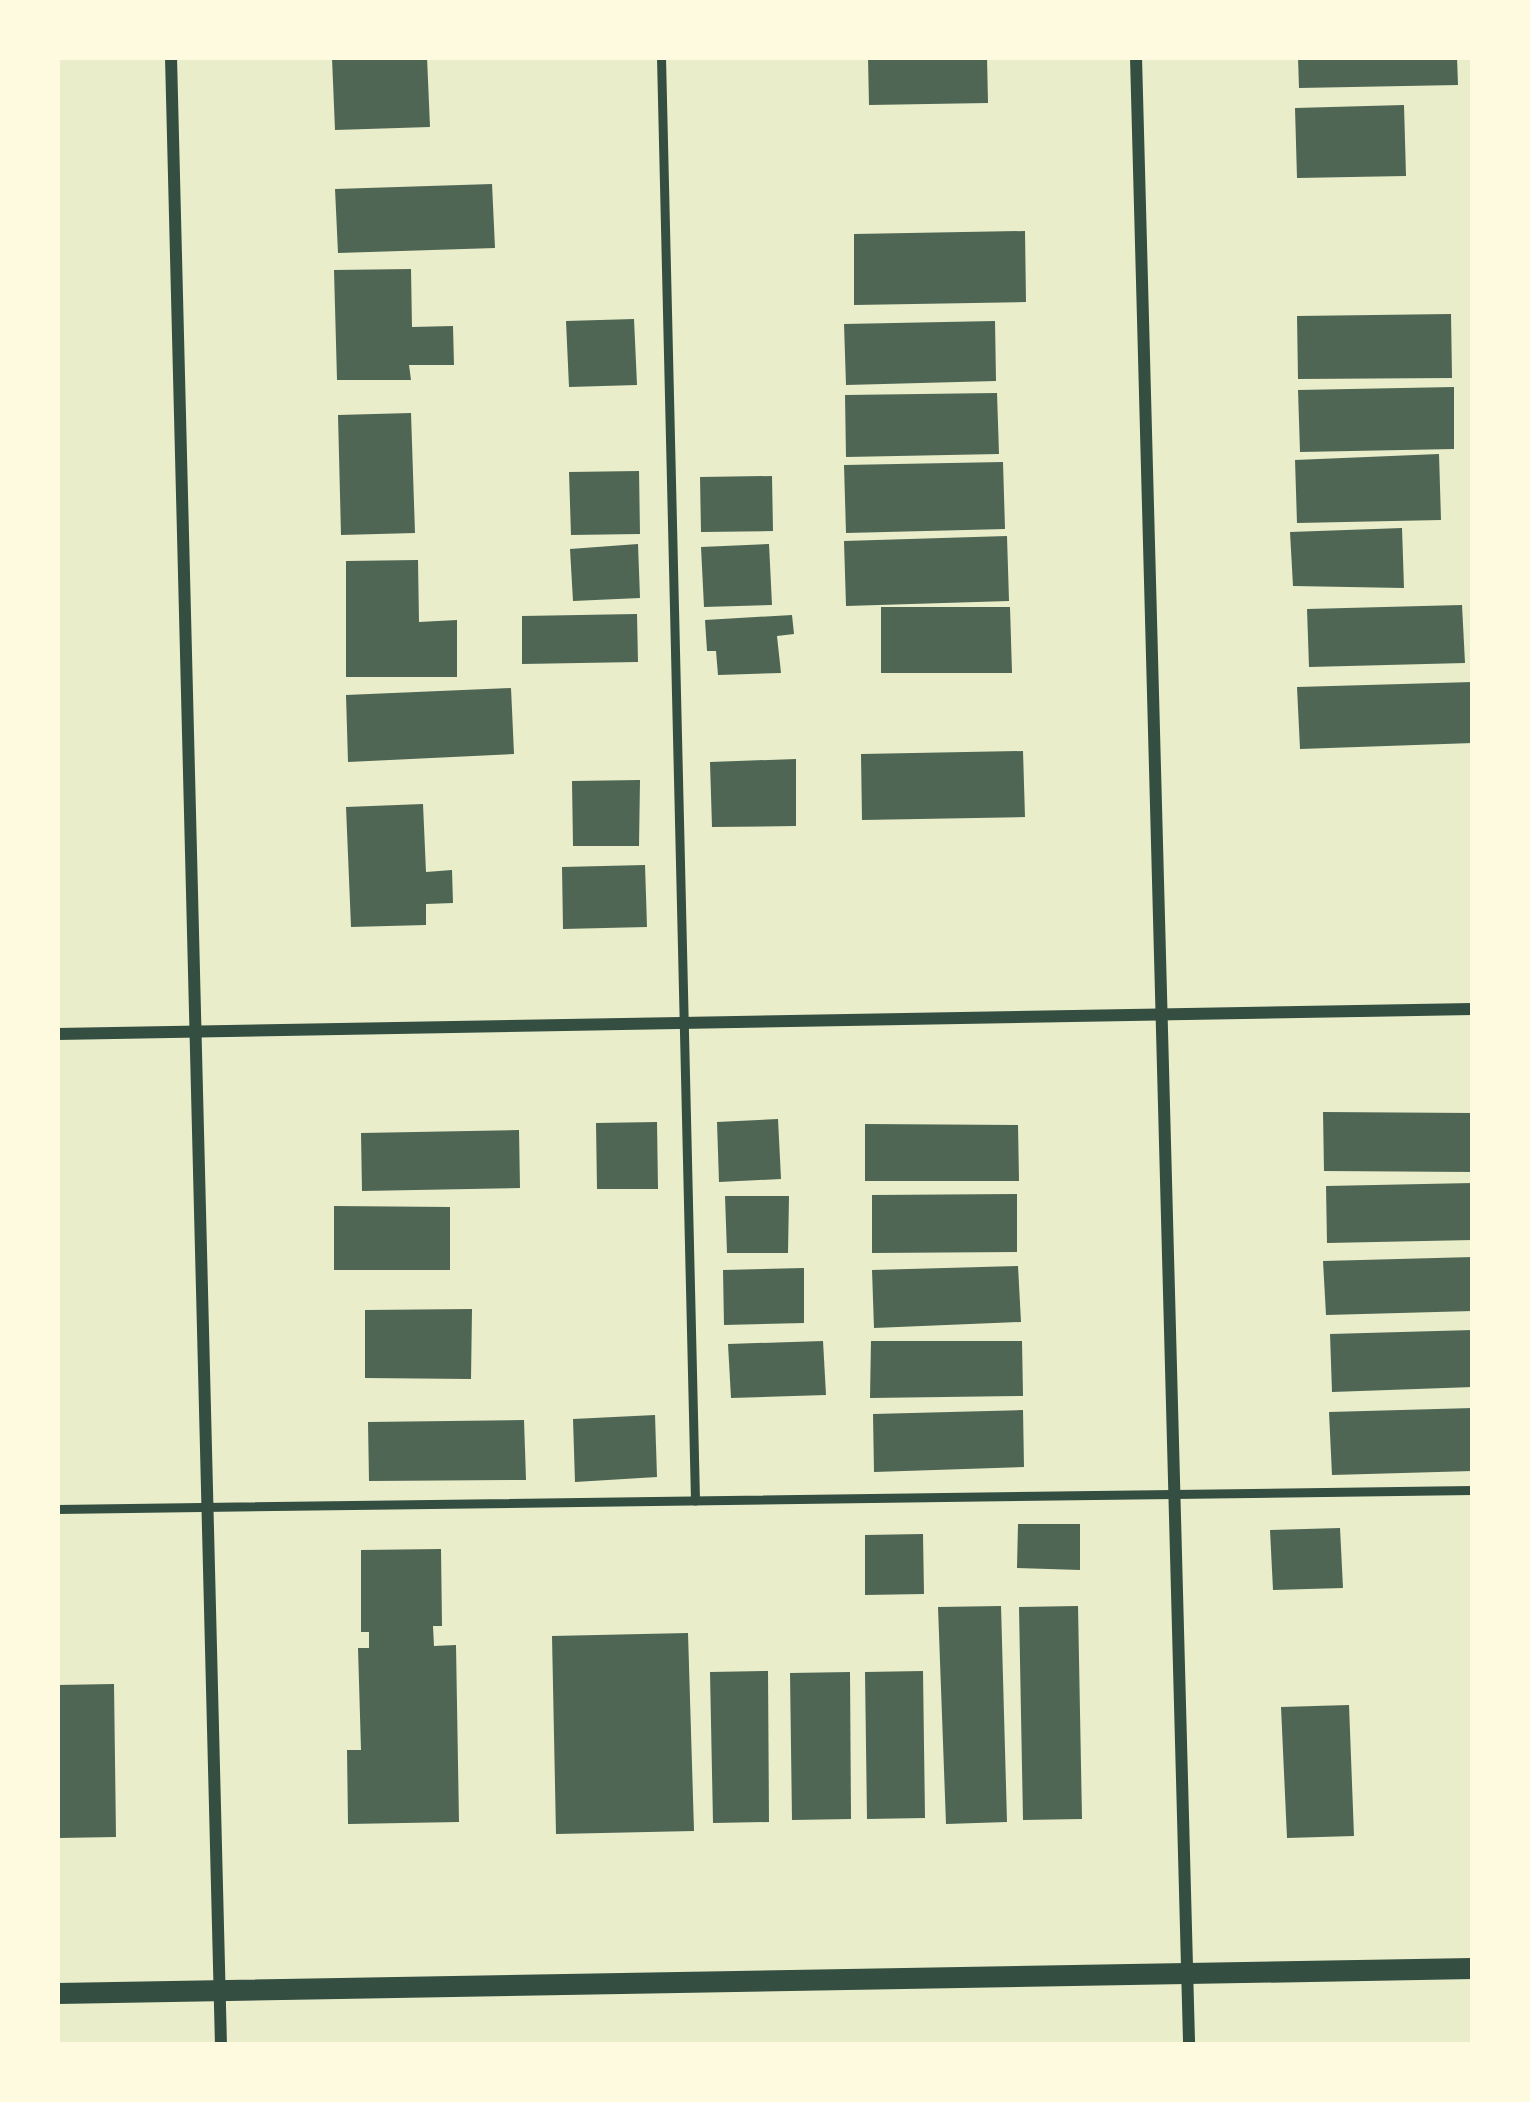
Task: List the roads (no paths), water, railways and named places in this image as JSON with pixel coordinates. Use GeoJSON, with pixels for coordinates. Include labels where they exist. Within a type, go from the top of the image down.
{"type":"FeatureCollection","features":[{"type":"Feature","properties":{"kind":"street"},"geometry":{"type":"LineString","coordinates":[[171,57],[221,2045]]}},
{"type":"Feature","properties":{"kind":"street"},"geometry":{"type":"LineString","coordinates":[[1136,57],[1189,2045]]}},
{"type":"Feature","properties":{"kind":"street"},"geometry":{"type":"LineString","coordinates":[[57,1034],[1473,1010]]}},
{"type":"Feature","properties":{"kind":"street"},"geometry":{"type":"LineString","coordinates":[[57,1993],[1473,1968]]}},
{"type":"Feature","properties":{"kind":"lane"},"geometry":{"type":"LineString","coordinates":[[661,57],[695,1501]]}},
{"type":"Feature","properties":{"kind":"lane"},"geometry":{"type":"LineString","coordinates":[[57,1509],[1473,1490]]}}]}
